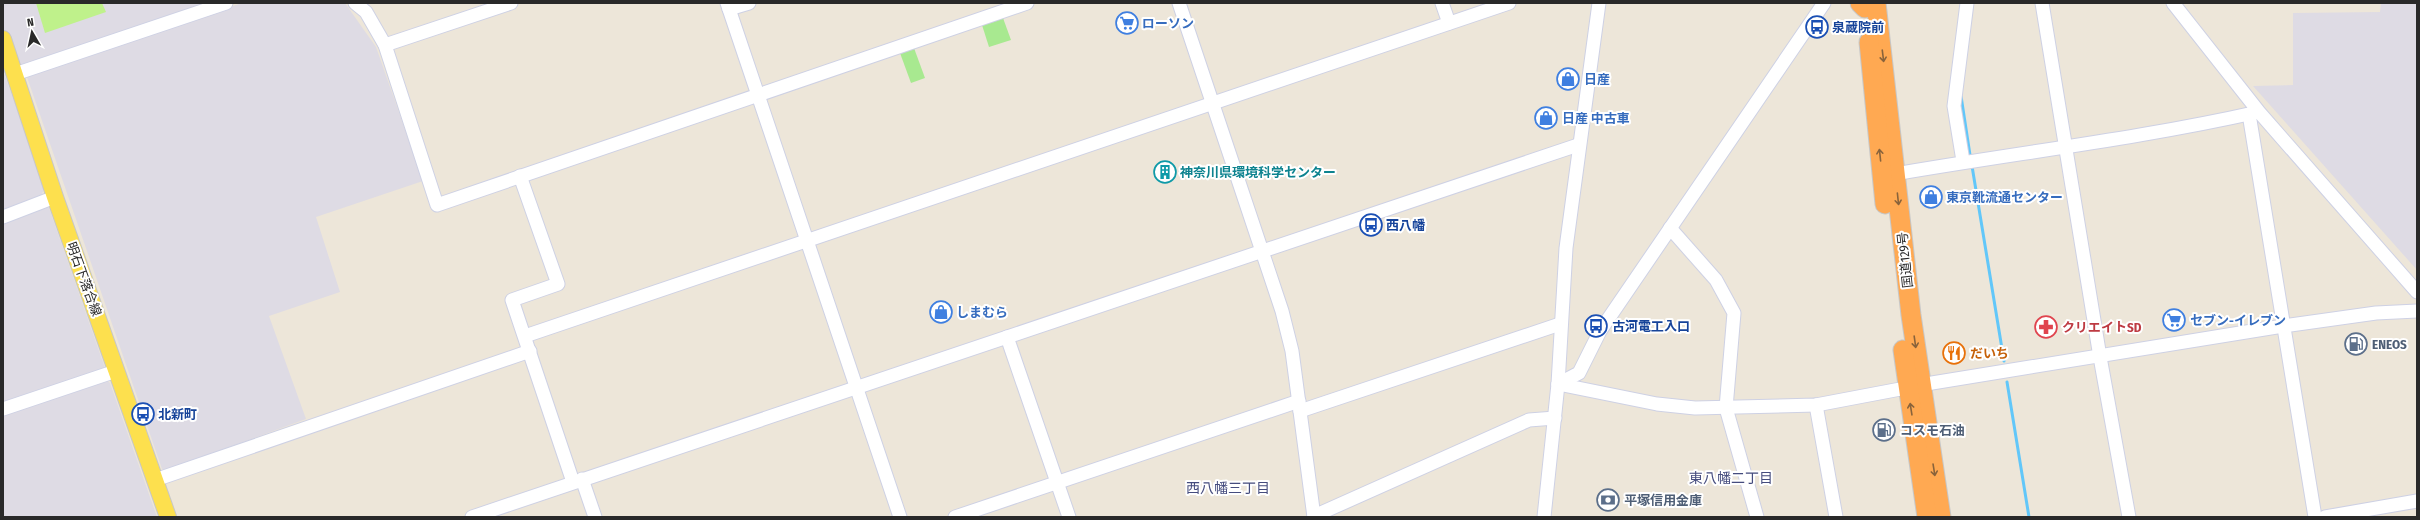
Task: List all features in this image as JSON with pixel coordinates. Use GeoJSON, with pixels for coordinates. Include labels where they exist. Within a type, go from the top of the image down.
{"type":"FeatureCollection","features":[{"type":"Feature","properties":{"kind":"highway","name":"国道129号"},"geometry":{"type":"LineString","coordinates":[[1866,4],[1895,174],[1927,517]]}},
{"type":"Feature","properties":{"kind":"highway","name":"国道129号"},"geometry":{"type":"LineString","coordinates":[[1866,4],[1882,177],[1914,387],[1941,517]]}},
{"type":"Feature","properties":{"kind":"main road","name":"明石下落合線"},"geometry":{"type":"LineString","coordinates":[[3,39],[55,197],[168,517]]}},
{"type":"Feature","properties":{"kind":"street"},"geometry":{"type":"LineString","coordinates":[[15,74],[226,3]]}},
{"type":"Feature","properties":{"kind":"street"},"geometry":{"type":"LineString","coordinates":[[355,3],[366,12],[384,45],[437,205],[1026,3]]}},
{"type":"Feature","properties":{"kind":"street"},"geometry":{"type":"LineString","coordinates":[[384,45],[511,3]]}},
{"type":"Feature","properties":{"kind":"street"},"geometry":{"type":"LineString","coordinates":[[749,3],[728,6],[900,517]]}},
{"type":"Feature","properties":{"kind":"street"},"geometry":{"type":"LineString","coordinates":[[1179,3],[1214,102],[1263,252],[1292,351],[1314,516],[1529,420],[1555,418]]}},
{"type":"Feature","properties":{"kind":"street"},"geometry":{"type":"LineString","coordinates":[[1442,3],[1449,23]]}},
{"type":"Feature","properties":{"kind":"street"},"geometry":{"type":"LineString","coordinates":[[525,336],[1509,3]]}},
{"type":"Feature","properties":{"kind":"street"},"geometry":{"type":"LineString","coordinates":[[1544,517],[1558,384],[1560,324],[1566,248],[1578,145],[1599,3]]}},
{"type":"Feature","properties":{"kind":"street"},"geometry":{"type":"LineString","coordinates":[[1558,384],[1579,372],[1600,331],[1824,3]]}},
{"type":"Feature","properties":{"kind":"street"},"geometry":{"type":"LineString","coordinates":[[1962,161],[1954,106],[1967,3]]}},
{"type":"Feature","properties":{"kind":"street"},"geometry":{"type":"LineString","coordinates":[[2042,3],[2100,357],[2129,517]]}},
{"type":"Feature","properties":{"kind":"street"},"geometry":{"type":"LineString","coordinates":[[2173,3],[2254,113],[2417,292]]}},
{"type":"Feature","properties":{"kind":"street"},"geometry":{"type":"LineString","coordinates":[[1895,174],[1962,161],[2066,147],[2254,113]]}},
{"type":"Feature","properties":{"kind":"street"},"geometry":{"type":"LineString","coordinates":[[2254,113],[2283,326],[2315,517]]}},
{"type":"Feature","properties":{"kind":"street"},"geometry":{"type":"LineString","coordinates":[[472,517],[1578,145]]}},
{"type":"Feature","properties":{"kind":"street"},"geometry":{"type":"LineString","coordinates":[[520,176],[558,284],[512,300],[578,481],[595,517]]}},
{"type":"Feature","properties":{"kind":"street"},"geometry":{"type":"LineString","coordinates":[[3,218],[55,197]]}},
{"type":"Feature","properties":{"kind":"street"},"geometry":{"type":"LineString","coordinates":[[1670,228],[1716,280],[1734,313],[1726,408],[1757,517]]}},
{"type":"Feature","properties":{"kind":"street"},"geometry":{"type":"LineString","coordinates":[[1558,384],[1657,404],[1695,408],[1816,405],[1914,387],[2283,326],[2376,313],[2417,311]]}},
{"type":"Feature","properties":{"kind":"street"},"geometry":{"type":"LineString","coordinates":[[955,517],[1057,483],[1560,324]]}},
{"type":"Feature","properties":{"kind":"street"},"geometry":{"type":"LineString","coordinates":[[1008,337],[1069,517]]}},
{"type":"Feature","properties":{"kind":"street"},"geometry":{"type":"LineString","coordinates":[[155,480],[530,351]]}},
{"type":"Feature","properties":{"kind":"street"},"geometry":{"type":"LineString","coordinates":[[3,408],[116,371]]}},
{"type":"Feature","properties":{"kind":"street"},"geometry":{"type":"LineString","coordinates":[[1816,405],[1836,517]]}},
{"type":"Feature","properties":{"kind":"street"},"geometry":{"type":"LineString","coordinates":[[2325,517],[2417,501]]}},
{"type":"Feature","properties":{"kind":"shaded area"},"geometry":{"type":"Polygon","coordinates":[[[3,3],[203,3],[4,73],[45,188],[40,197],[3,211],[3,3]]]}},
{"type":"Feature","properties":{"kind":"shaded area"},"geometry":{"type":"Polygon","coordinates":[[[242,3],[345,3],[376,47],[423,181],[316,217],[340,292],[269,316],[306,419],[166,470],[162,469],[27,77],[29,74],[242,3]]]}},
{"type":"Feature","properties":{"kind":"shaded area"},"geometry":{"type":"Polygon","coordinates":[[[2381,3],[2417,3],[2417,270],[2253,86],[2293,85],[2293,13],[2380,12],[2381,3]]]}},
{"type":"Feature","properties":{"kind":"shaded area"},"geometry":{"type":"Polygon","coordinates":[[[45,206],[49,208],[105,368],[3,404],[3,222],[45,206]]]}},
{"type":"Feature","properties":{"kind":"shaded area"},"geometry":{"type":"Polygon","coordinates":[[[106,380],[110,383],[157,517],[3,517],[3,414],[106,380]]]}},
{"type":"Feature","properties":{"kind":"green space"},"geometry":{"type":"Polygon","coordinates":[[[36,3],[102,3],[106,12],[45,33],[36,3]]]}},
{"type":"Feature","properties":{"kind":"green space"},"geometry":{"type":"Polygon","coordinates":[[[1003,18],[1011,40],[989,47],[982,25],[1003,18]]]}},
{"type":"Feature","properties":{"kind":"green space"},"geometry":{"type":"Polygon","coordinates":[[[914,48],[925,78],[911,83],[900,53],[914,48]]]}},
{"type":"Feature","properties":{"kind":"waterway"},"geometry":{"type":"LineString","coordinates":[[1961,96],[1970,155]]}},
{"type":"Feature","properties":{"kind":"waterway"},"geometry":{"type":"LineString","coordinates":[[1972,166],[2004,361]]}},
{"type":"Feature","properties":{"kind":"waterway"},"geometry":{"type":"LineString","coordinates":[[2007,382],[2029,517]]}},
{"type":"Feature","properties":{"kind":"place","name":"ローソン"},"geometry":{"type":"Point","coordinates":[1127,23]}},
{"type":"Feature","properties":{"kind":"place","name":"泉蔵院前"},"geometry":{"type":"Point","coordinates":[1817,27]}},
{"type":"Feature","properties":{"kind":"place","name":"日産"},"geometry":{"type":"Point","coordinates":[1568,79]}},
{"type":"Feature","properties":{"kind":"place","name":"日産 中古車"},"geometry":{"type":"Point","coordinates":[1546,118]}},
{"type":"Feature","properties":{"kind":"place","name":"神奈川県環境科学センター"},"geometry":{"type":"Point","coordinates":[1165,172]}},
{"type":"Feature","properties":{"kind":"place","name":"東京靴流通センター"},"geometry":{"type":"Point","coordinates":[1931,197]}},
{"type":"Feature","properties":{"kind":"place","name":"西八幡"},"geometry":{"type":"Point","coordinates":[1371,225]}},
{"type":"Feature","properties":{"kind":"place","name":"しまむら"},"geometry":{"type":"Point","coordinates":[941,312]}},
{"type":"Feature","properties":{"kind":"place","name":"セブン-イレブン"},"geometry":{"type":"Point","coordinates":[2174,320]}},
{"type":"Feature","properties":{"kind":"place","name":"古河電工入口"},"geometry":{"type":"Point","coordinates":[1596,326]}},
{"type":"Feature","properties":{"kind":"place","name":"クリエイトSD"},"geometry":{"type":"Point","coordinates":[2046,327]}},
{"type":"Feature","properties":{"kind":"place","name":"ENEOS"},"geometry":{"type":"Point","coordinates":[2356,344]}},
{"type":"Feature","properties":{"kind":"place","name":"だいち"},"geometry":{"type":"Point","coordinates":[1954,353]}},
{"type":"Feature","properties":{"kind":"place","name":"北新町"},"geometry":{"type":"Point","coordinates":[143,414]}},
{"type":"Feature","properties":{"kind":"place","name":"コスモ石油"},"geometry":{"type":"Point","coordinates":[1884,430]}},
{"type":"Feature","properties":{"kind":"place","name":"平塚信用金庫"},"geometry":{"type":"Point","coordinates":[1608,500]}},
{"type":"Feature","properties":{"kind":"district","name":"東八幡二丁目"},"geometry":{"type":"Point","coordinates":[1731,478]}},
{"type":"Feature","properties":{"kind":"district","name":"西八幡三丁目"},"geometry":{"type":"Point","coordinates":[1228,488]}}]}
